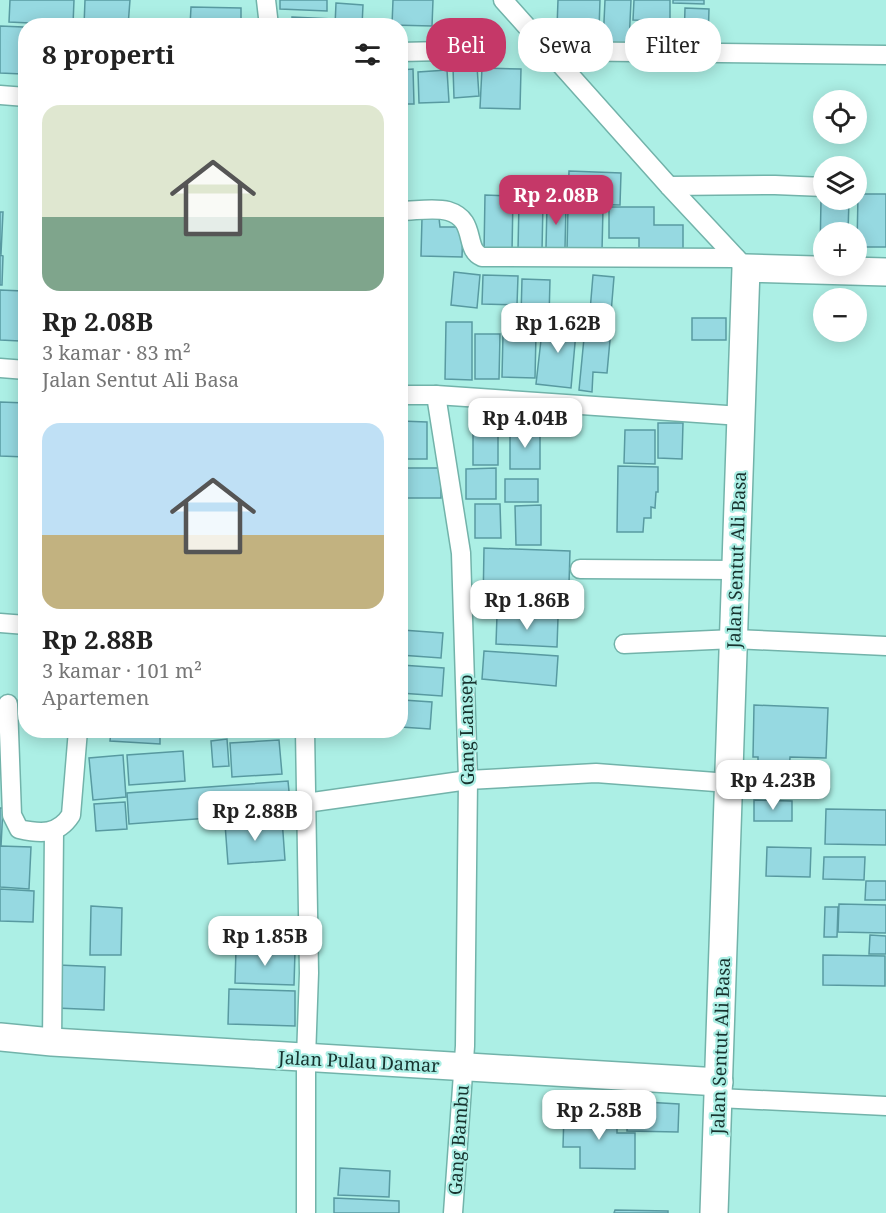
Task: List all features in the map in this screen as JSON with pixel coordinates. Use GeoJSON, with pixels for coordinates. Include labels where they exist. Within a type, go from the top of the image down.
{"type":"FeatureCollection","features":[{"type":"Feature","properties":{"kind":"street"},"geometry":{"type":"LineString","coordinates":[[266,0],[267,18]]}},
{"type":"Feature","properties":{"kind":"street"},"geometry":{"type":"LineString","coordinates":[[503,0],[519,18]]}},
{"type":"Feature","properties":{"kind":"street"},"geometry":{"type":"LineString","coordinates":[[408,52],[426,51]]}},
{"type":"Feature","properties":{"kind":"street"},"geometry":{"type":"LineString","coordinates":[[613,52],[886,55]]}},
{"type":"Feature","properties":{"kind":"street"},"geometry":{"type":"LineString","coordinates":[[568,72],[741,263]]}},
{"type":"Feature","properties":{"kind":"street"},"geometry":{"type":"LineString","coordinates":[[0,95],[18,96]]}},
{"type":"Feature","properties":{"kind":"street"},"geometry":{"type":"LineString","coordinates":[[669,186],[813,187]]}},
{"type":"Feature","properties":{"kind":"street"},"geometry":{"type":"LineString","coordinates":[[408,211],[446,210],[458,216],[466,225],[473,251],[482,257],[741,263],[886,272]]}},
{"type":"Feature","properties":{"kind":"street","name":"Jalan Sentut Ali Basa"},"geometry":{"type":"LineString","coordinates":[[714,1213],[741,416],[741,263]]}},
{"type":"Feature","properties":{"kind":"street"},"geometry":{"type":"LineString","coordinates":[[0,369],[18,370]]}},
{"type":"Feature","properties":{"kind":"street"},"geometry":{"type":"LineString","coordinates":[[408,395],[741,416]]}},
{"type":"Feature","properties":{"kind":"street","name":"Gang Lansep"},"geometry":{"type":"LineString","coordinates":[[436,395],[461,553],[468,780],[464,1067]]}},
{"type":"Feature","properties":{"kind":"street"},"geometry":{"type":"LineString","coordinates":[[580,569],[736,570]]}},
{"type":"Feature","properties":{"kind":"street"},"geometry":{"type":"LineString","coordinates":[[0,622],[18,624]]}},
{"type":"Feature","properties":{"kind":"street"},"geometry":{"type":"LineString","coordinates":[[624,644],[734,639],[886,646]]}},
{"type":"Feature","properties":{"kind":"street"},"geometry":{"type":"LineString","coordinates":[[8,704],[12,815],[19,829],[33,832],[54,831],[64,826],[71,815],[77,738]]}},
{"type":"Feature","properties":{"kind":"street"},"geometry":{"type":"LineString","coordinates":[[305,738],[309,973],[306,1058],[306,1213]]}},
{"type":"Feature","properties":{"kind":"street"},"geometry":{"type":"LineString","coordinates":[[306,803],[468,780],[596,773],[729,783]]}},
{"type":"Feature","properties":{"kind":"street"},"geometry":{"type":"LineString","coordinates":[[52,1042],[54,831]]}},
{"type":"Feature","properties":{"kind":"street","name":"Jalan Pulau Damar"},"geometry":{"type":"LineString","coordinates":[[0,1037],[464,1067],[718,1090]]}},
{"type":"Feature","properties":{"kind":"street","name":"Gang Bambu"},"geometry":{"type":"LineString","coordinates":[[453,1213],[464,1067]]}},
{"type":"Feature","properties":{"kind":"street"},"geometry":{"type":"LineString","coordinates":[[718,1090],[886,1107]]}},
{"type":"Feature","properties":{"kind":"building"},"geometry":{"type":"Polygon","coordinates":[[[10,0],[74,0],[73,18],[18,18],[18,22],[9,22],[10,0]]]}},
{"type":"Feature","properties":{"kind":"building"},"geometry":{"type":"Polygon","coordinates":[[[85,0],[130,0],[129,18],[84,18],[85,0]]]}},
{"type":"Feature","properties":{"kind":"building"},"geometry":{"type":"Polygon","coordinates":[[[280,0],[327,0],[327,11],[280,9],[280,0]]]}},
{"type":"Feature","properties":{"kind":"building"},"geometry":{"type":"Polygon","coordinates":[[[393,0],[433,0],[432,18],[426,18],[426,26],[408,25],[408,18],[392,18],[393,0]]]}},
{"type":"Feature","properties":{"kind":"building"},"geometry":{"type":"Polygon","coordinates":[[[558,0],[600,0],[599,18],[557,18],[558,0]]]}},
{"type":"Feature","properties":{"kind":"building"},"geometry":{"type":"Polygon","coordinates":[[[605,0],[631,0],[630,18],[625,18],[625,44],[613,43],[613,18],[604,18],[605,0]]]}},
{"type":"Feature","properties":{"kind":"building"},"geometry":{"type":"Polygon","coordinates":[[[634,0],[670,0],[670,18],[633,18],[634,0]]]}},
{"type":"Feature","properties":{"kind":"building"},"geometry":{"type":"Polygon","coordinates":[[[673,0],[704,0],[704,4],[673,3],[673,0]]]}},
{"type":"Feature","properties":{"kind":"building"},"geometry":{"type":"Polygon","coordinates":[[[336,3],[363,5],[362,18],[335,18],[336,3]]]}},
{"type":"Feature","properties":{"kind":"building"},"geometry":{"type":"Polygon","coordinates":[[[191,7],[241,8],[241,18],[190,18],[191,7]]]}},
{"type":"Feature","properties":{"kind":"building"},"geometry":{"type":"Polygon","coordinates":[[[685,8],[709,9],[709,18],[685,18],[685,8]]]}},
{"type":"Feature","properties":{"kind":"building"},"geometry":{"type":"Polygon","coordinates":[[[0,26],[18,27],[18,74],[0,73],[0,26]]]}},
{"type":"Feature","properties":{"kind":"building"},"geometry":{"type":"Polygon","coordinates":[[[408,69],[413,69],[414,104],[408,104],[408,69]]]}},
{"type":"Feature","properties":{"kind":"building"},"geometry":{"type":"Polygon","coordinates":[[[506,69],[518,69],[518,72],[521,72],[520,109],[480,108],[482,72],[506,72],[506,69]]]}},
{"type":"Feature","properties":{"kind":"building"},"geometry":{"type":"Polygon","coordinates":[[[418,72],[447,72],[449,102],[419,103],[418,72]]]}},
{"type":"Feature","properties":{"kind":"building"},"geometry":{"type":"Polygon","coordinates":[[[453,72],[477,72],[479,96],[454,98],[453,72]]]}},
{"type":"Feature","properties":{"kind":"building"},"geometry":{"type":"Polygon","coordinates":[[[569,171],[621,173],[620,205],[568,204],[569,171]]]}},
{"type":"Feature","properties":{"kind":"building"},"geometry":{"type":"Polygon","coordinates":[[[525,179],[558,179],[558,199],[524,198],[525,179]]]}},
{"type":"Feature","properties":{"kind":"building"},"geometry":{"type":"Polygon","coordinates":[[[867,194],[886,194],[886,247],[867,247],[867,222],[857,222],[858,210],[867,210],[867,194]]]}},
{"type":"Feature","properties":{"kind":"building"},"geometry":{"type":"Polygon","coordinates":[[[485,195],[513,196],[512,252],[484,252],[485,195]]]}},
{"type":"Feature","properties":{"kind":"building"},"geometry":{"type":"Polygon","coordinates":[[[519,201],[543,202],[542,251],[518,250],[519,201]]]}},
{"type":"Feature","properties":{"kind":"building"},"geometry":{"type":"Polygon","coordinates":[[[547,204],[566,205],[565,248],[546,248],[547,204]]]}},
{"type":"Feature","properties":{"kind":"building"},"geometry":{"type":"Polygon","coordinates":[[[609,207],[654,207],[654,225],[683,225],[683,256],[639,256],[639,238],[609,238],[609,207]]]}},
{"type":"Feature","properties":{"kind":"building"},"geometry":{"type":"Polygon","coordinates":[[[568,208],[603,208],[602,251],[567,250],[568,208]]]}},
{"type":"Feature","properties":{"kind":"building"},"geometry":{"type":"Polygon","coordinates":[[[821,210],[849,210],[848,222],[821,222],[821,210]]]}},
{"type":"Feature","properties":{"kind":"building"},"geometry":{"type":"Polygon","coordinates":[[[0,212],[3,212],[1,254],[0,254],[0,212]]]}},
{"type":"Feature","properties":{"kind":"building"},"geometry":{"type":"Polygon","coordinates":[[[422,218],[439,218],[440,227],[463,227],[462,257],[421,256],[422,218]]]}},
{"type":"Feature","properties":{"kind":"building"},"geometry":{"type":"Polygon","coordinates":[[[0,255],[3,256],[2,285],[0,285],[0,255]]]}},
{"type":"Feature","properties":{"kind":"building"},"geometry":{"type":"Polygon","coordinates":[[[454,272],[480,275],[477,308],[451,305],[454,272]]]}},
{"type":"Feature","properties":{"kind":"building"},"geometry":{"type":"Polygon","coordinates":[[[483,275],[518,276],[517,305],[482,304],[483,275]]]}},
{"type":"Feature","properties":{"kind":"building"},"geometry":{"type":"Polygon","coordinates":[[[593,275],[614,277],[611,313],[590,311],[593,275]]]}},
{"type":"Feature","properties":{"kind":"building"},"geometry":{"type":"Polygon","coordinates":[[[522,279],[550,280],[549,318],[521,317],[522,279]]]}},
{"type":"Feature","properties":{"kind":"building"},"geometry":{"type":"Polygon","coordinates":[[[0,290],[18,291],[18,341],[0,340],[0,290]]]}},
{"type":"Feature","properties":{"kind":"building"},"geometry":{"type":"Polygon","coordinates":[[[587,314],[609,316],[607,338],[585,335],[587,314]]]}},
{"type":"Feature","properties":{"kind":"building"},"geometry":{"type":"Polygon","coordinates":[[[550,318],[577,321],[571,388],[536,384],[541,340],[547,341],[550,318]]]}},
{"type":"Feature","properties":{"kind":"building"},"geometry":{"type":"Polygon","coordinates":[[[692,318],[726,318],[726,340],[692,340],[692,318]]]}},
{"type":"Feature","properties":{"kind":"building"},"geometry":{"type":"Polygon","coordinates":[[[446,322],[472,322],[472,380],[445,379],[446,322]]]}},
{"type":"Feature","properties":{"kind":"building"},"geometry":{"type":"Polygon","coordinates":[[[475,334],[500,334],[499,379],[475,379],[475,334]]]}},
{"type":"Feature","properties":{"kind":"building"},"geometry":{"type":"Polygon","coordinates":[[[503,334],[536,334],[535,378],[502,377],[503,334]]]}},
{"type":"Feature","properties":{"kind":"building"},"geometry":{"type":"Polygon","coordinates":[[[584,338],[610,340],[607,373],[593,372],[592,392],[579,390],[584,338]]]}},
{"type":"Feature","properties":{"kind":"building"},"geometry":{"type":"Polygon","coordinates":[[[0,402],[18,403],[18,457],[0,456],[0,402]]]}},
{"type":"Feature","properties":{"kind":"building"},"geometry":{"type":"Polygon","coordinates":[[[408,421],[427,422],[427,459],[408,459],[408,421]]]}},
{"type":"Feature","properties":{"kind":"building"},"geometry":{"type":"Polygon","coordinates":[[[658,423],[683,423],[682,459],[658,458],[658,423]]]}},
{"type":"Feature","properties":{"kind":"building"},"geometry":{"type":"Polygon","coordinates":[[[473,426],[498,426],[498,465],[473,465],[473,426]]]}},
{"type":"Feature","properties":{"kind":"building"},"geometry":{"type":"Polygon","coordinates":[[[510,429],[540,429],[540,469],[510,469],[510,429]]]}},
{"type":"Feature","properties":{"kind":"building"},"geometry":{"type":"Polygon","coordinates":[[[625,430],[655,430],[655,464],[624,463],[625,430]]]}},
{"type":"Feature","properties":{"kind":"building"},"geometry":{"type":"Polygon","coordinates":[[[618,466],[658,467],[658,492],[656,492],[655,508],[651,507],[651,518],[644,518],[643,532],[617,532],[618,466]]]}},
{"type":"Feature","properties":{"kind":"building"},"geometry":{"type":"Polygon","coordinates":[[[408,468],[441,468],[441,498],[408,498],[408,468]]]}},
{"type":"Feature","properties":{"kind":"building"},"geometry":{"type":"Polygon","coordinates":[[[496,468],[496,499],[466,499],[466,469],[496,468]]]}},
{"type":"Feature","properties":{"kind":"building"},"geometry":{"type":"Polygon","coordinates":[[[505,479],[538,479],[538,502],[505,502],[505,479]]]}},
{"type":"Feature","properties":{"kind":"building"},"geometry":{"type":"Polygon","coordinates":[[[475,504],[500,504],[501,538],[475,538],[475,504]]]}},
{"type":"Feature","properties":{"kind":"building"},"geometry":{"type":"Polygon","coordinates":[[[541,505],[541,545],[516,545],[515,506],[541,505]]]}},
{"type":"Feature","properties":{"kind":"building"},"geometry":{"type":"Polygon","coordinates":[[[484,548],[570,551],[569,584],[522,583],[521,607],[483,606],[484,548]]]}},
{"type":"Feature","properties":{"kind":"building"},"geometry":{"type":"Polygon","coordinates":[[[497,615],[558,618],[557,647],[496,644],[497,615]]]}},
{"type":"Feature","properties":{"kind":"building"},"geometry":{"type":"Polygon","coordinates":[[[408,630],[443,633],[441,658],[408,656],[408,630]]]}},
{"type":"Feature","properties":{"kind":"building"},"geometry":{"type":"Polygon","coordinates":[[[484,651],[558,656],[556,686],[482,679],[484,651]]]}},
{"type":"Feature","properties":{"kind":"building"},"geometry":{"type":"Polygon","coordinates":[[[408,665],[444,668],[442,696],[408,694],[408,665]]]}},
{"type":"Feature","properties":{"kind":"building"},"geometry":{"type":"Polygon","coordinates":[[[408,700],[432,702],[430,729],[408,727],[408,700]]]}},
{"type":"Feature","properties":{"kind":"building"},"geometry":{"type":"Polygon","coordinates":[[[754,705],[828,708],[826,758],[790,757],[789,778],[758,778],[758,757],[753,757],[754,705]]]}},
{"type":"Feature","properties":{"kind":"building"},"geometry":{"type":"Polygon","coordinates":[[[110,738],[160,738],[160,744],[110,741],[110,738]]]}},
{"type":"Feature","properties":{"kind":"building"},"geometry":{"type":"Polygon","coordinates":[[[227,739],[229,766],[213,767],[211,741],[227,739]]]}},
{"type":"Feature","properties":{"kind":"building"},"geometry":{"type":"Polygon","coordinates":[[[279,740],[282,774],[232,777],[230,743],[279,740]]]}},
{"type":"Feature","properties":{"kind":"building"},"geometry":{"type":"Polygon","coordinates":[[[183,751],[185,781],[129,785],[127,755],[183,751]]]}},
{"type":"Feature","properties":{"kind":"building"},"geometry":{"type":"Polygon","coordinates":[[[123,755],[126,797],[93,800],[89,758],[123,755]]]}},
{"type":"Feature","properties":{"kind":"building"},"geometry":{"type":"Polygon","coordinates":[[[288,781],[291,812],[129,824],[127,793],[288,781]]]}},
{"type":"Feature","properties":{"kind":"building"},"geometry":{"type":"Polygon","coordinates":[[[754,800],[792,801],[792,821],[754,821],[754,800]]]}},
{"type":"Feature","properties":{"kind":"building"},"geometry":{"type":"Polygon","coordinates":[[[125,802],[127,829],[96,831],[94,804],[125,802]]]}},
{"type":"Feature","properties":{"kind":"building"},"geometry":{"type":"Polygon","coordinates":[[[0,808],[3,808],[1,846],[0,846],[0,808]]]}},
{"type":"Feature","properties":{"kind":"building"},"geometry":{"type":"Polygon","coordinates":[[[826,809],[886,810],[886,845],[825,844],[826,809]]]}},
{"type":"Feature","properties":{"kind":"building"},"geometry":{"type":"Polygon","coordinates":[[[282,819],[285,860],[228,864],[225,824],[282,819]]]}},
{"type":"Feature","properties":{"kind":"building"},"geometry":{"type":"Polygon","coordinates":[[[0,846],[31,847],[29,889],[0,887],[0,846]]]}},
{"type":"Feature","properties":{"kind":"building"},"geometry":{"type":"Polygon","coordinates":[[[767,847],[811,848],[810,877],[766,876],[767,847]]]}},
{"type":"Feature","properties":{"kind":"building"},"geometry":{"type":"Polygon","coordinates":[[[824,857],[865,857],[864,880],[823,879],[824,857]]]}},
{"type":"Feature","properties":{"kind":"building"},"geometry":{"type":"Polygon","coordinates":[[[866,881],[886,881],[886,900],[865,900],[866,881]]]}},
{"type":"Feature","properties":{"kind":"building"},"geometry":{"type":"Polygon","coordinates":[[[0,889],[34,891],[33,922],[0,921],[0,889]]]}},
{"type":"Feature","properties":{"kind":"building"},"geometry":{"type":"Polygon","coordinates":[[[839,904],[886,905],[886,933],[838,932],[839,904]]]}},
{"type":"Feature","properties":{"kind":"building"},"geometry":{"type":"Polygon","coordinates":[[[91,906],[122,908],[121,955],[90,955],[91,906]]]}},
{"type":"Feature","properties":{"kind":"building"},"geometry":{"type":"Polygon","coordinates":[[[825,907],[838,907],[837,937],[824,937],[825,907]]]}},
{"type":"Feature","properties":{"kind":"building"},"geometry":{"type":"Polygon","coordinates":[[[870,935],[886,936],[886,954],[869,954],[870,935]]]}},
{"type":"Feature","properties":{"kind":"building"},"geometry":{"type":"Polygon","coordinates":[[[236,949],[295,951],[294,985],[235,983],[236,949]]]}},
{"type":"Feature","properties":{"kind":"building"},"geometry":{"type":"Polygon","coordinates":[[[823,955],[885,956],[885,986],[823,985],[823,955]]]}},
{"type":"Feature","properties":{"kind":"building"},"geometry":{"type":"Polygon","coordinates":[[[58,965],[105,967],[104,1010],[56,1008],[58,965]]]}},
{"type":"Feature","properties":{"kind":"building"},"geometry":{"type":"Polygon","coordinates":[[[229,989],[295,991],[295,1026],[228,1024],[229,989]]]}},
{"type":"Feature","properties":{"kind":"building"},"geometry":{"type":"Polygon","coordinates":[[[628,1101],[679,1104],[678,1132],[627,1131],[628,1101]]]}},
{"type":"Feature","properties":{"kind":"building"},"geometry":{"type":"Polygon","coordinates":[[[564,1113],[617,1115],[617,1133],[635,1133],[635,1169],[580,1168],[580,1147],[563,1147],[564,1113]]]}},
{"type":"Feature","properties":{"kind":"building"},"geometry":{"type":"Polygon","coordinates":[[[340,1168],[390,1171],[389,1197],[338,1195],[340,1168]]]}},
{"type":"Feature","properties":{"kind":"building"},"geometry":{"type":"Polygon","coordinates":[[[334,1198],[399,1201],[399,1213],[334,1213],[334,1198]]]}},
{"type":"Feature","properties":{"kind":"building"},"geometry":{"type":"Polygon","coordinates":[[[615,1210],[668,1211],[668,1213],[614,1213],[615,1210]]]}}]}
